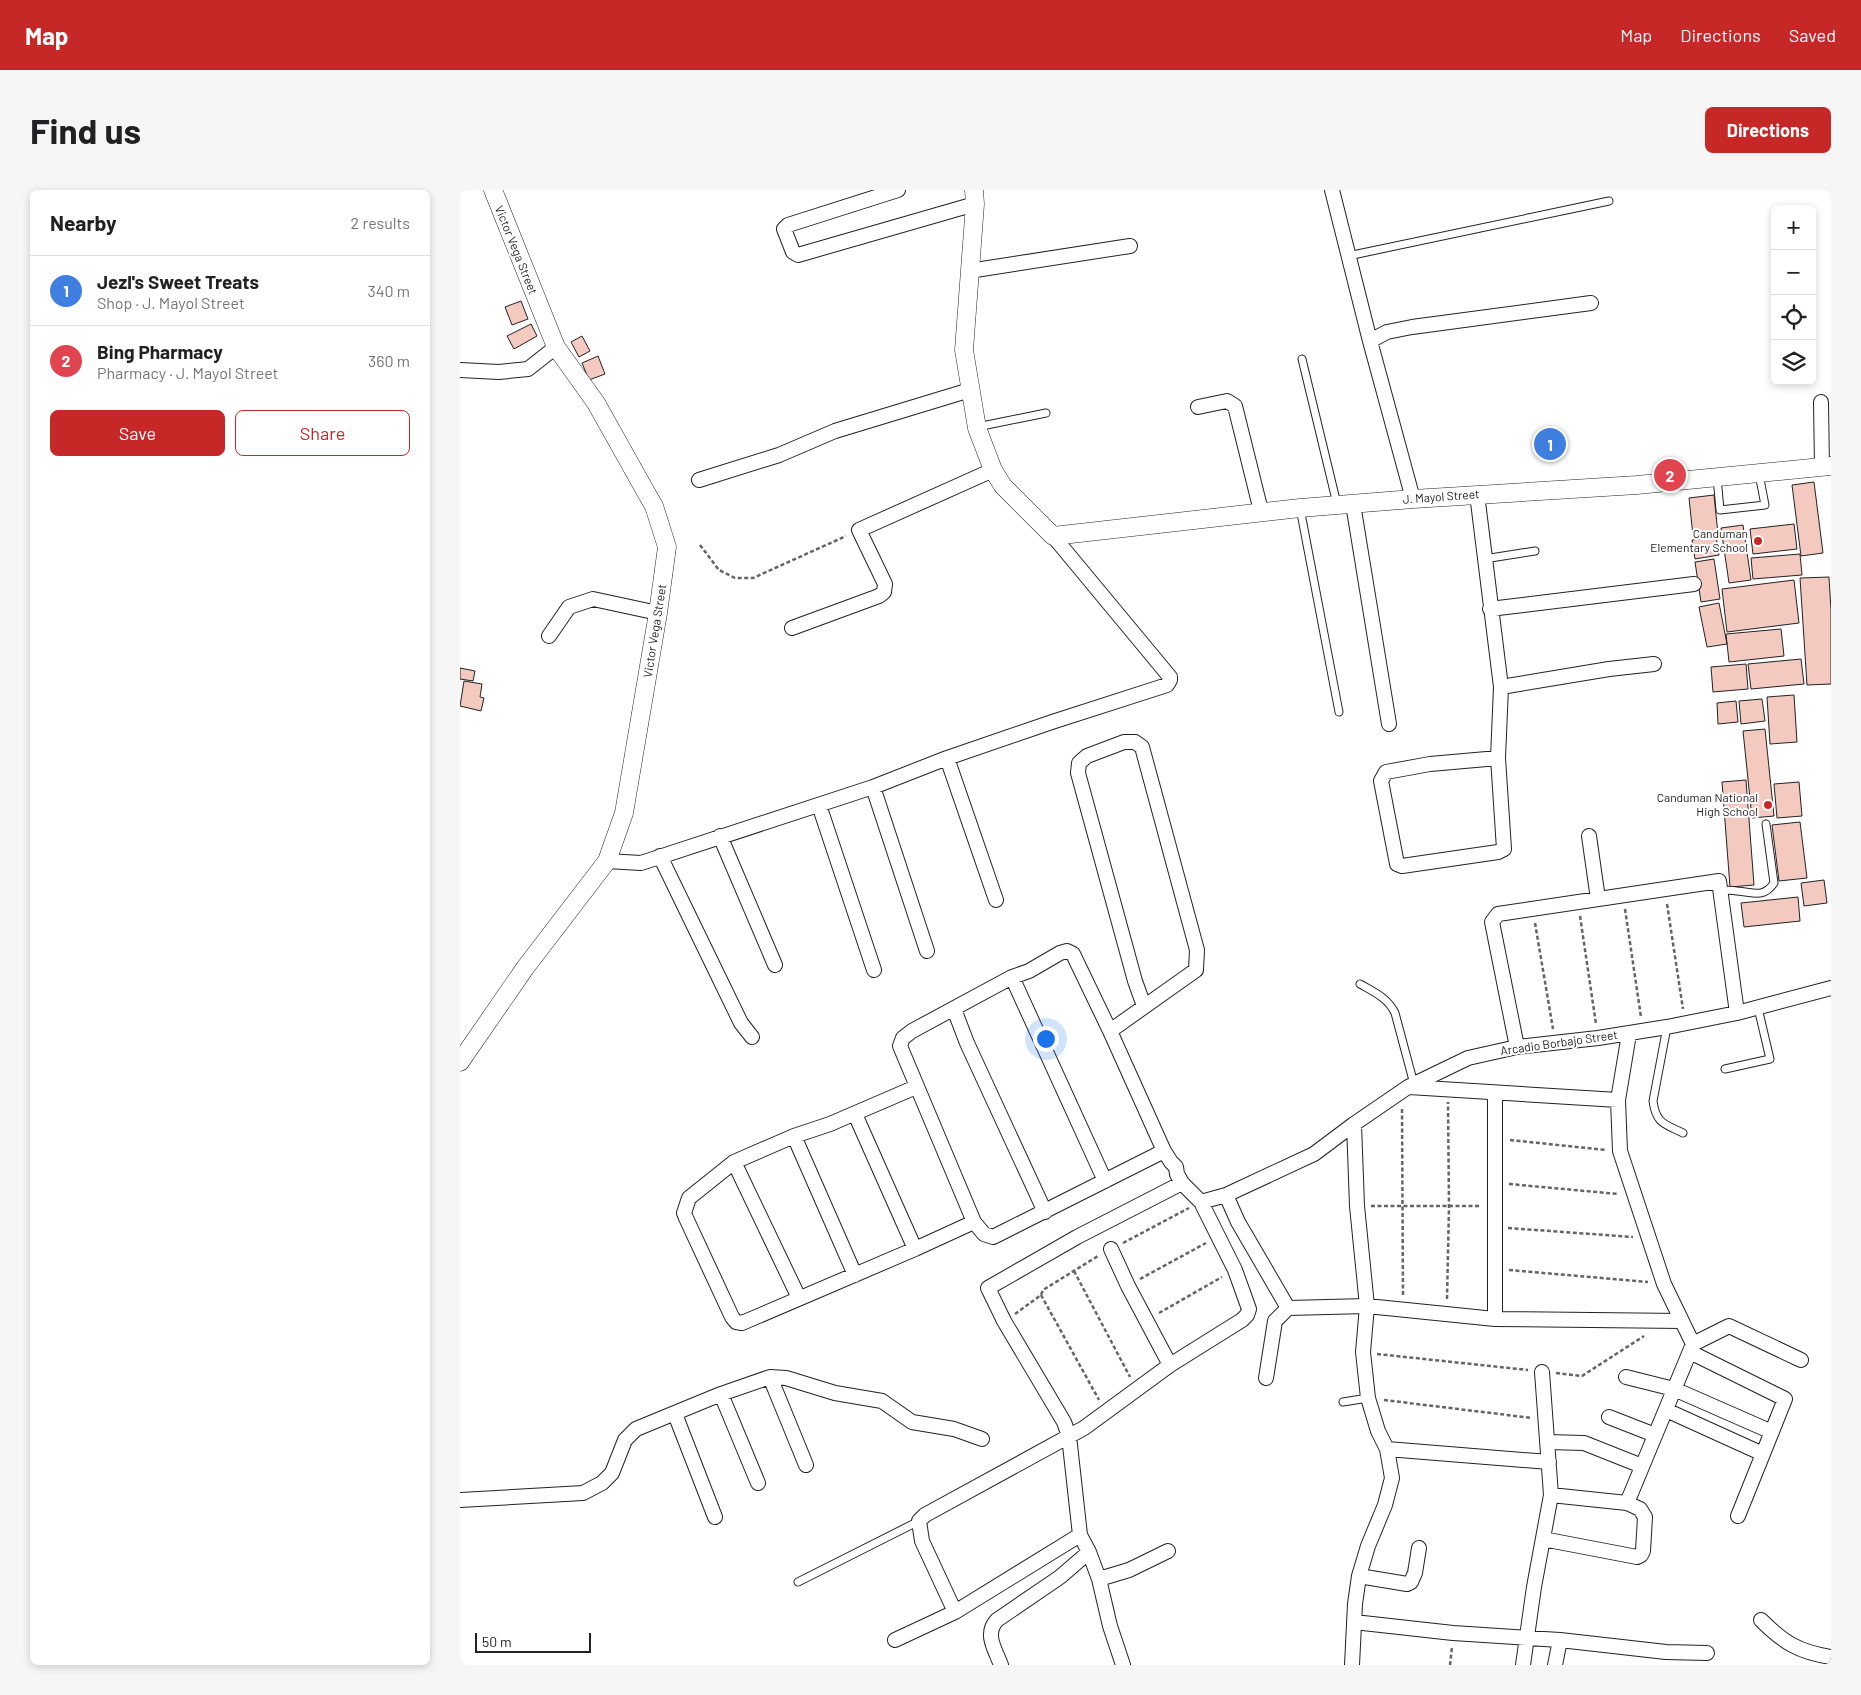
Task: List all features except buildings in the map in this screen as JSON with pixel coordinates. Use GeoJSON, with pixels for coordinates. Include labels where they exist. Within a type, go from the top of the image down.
{"type":"FeatureCollection","features":[{"type":"Feature","properties":{"kind":"street","name":"Victor Vega Street"},"geometry":{"type":"LineString","coordinates":[[460,1062],[525,968],[606,861],[624,813],[658,613],[667,547],[654,506],[596,403],[556,348],[492,190]]}},
{"type":"Feature","properties":{"kind":"street"},"geometry":{"type":"LineString","coordinates":[[606,861],[641,863],[872,788],[947,758],[1167,685],[1170,680],[1170,677],[1053,536],[1012,497],[993,470],[977,428],[964,350],[974,197],[798,254],[793,252],[784,229],[788,225],[898,190]]}},
{"type":"Feature","properties":{"kind":"street"},"geometry":{"type":"LineString","coordinates":[[1332,190],[1370,341],[1413,499]]}},
{"type":"Feature","properties":{"kind":"street"},"geometry":{"type":"LineString","coordinates":[[970,271],[1130,246]]}},
{"type":"Feature","properties":{"kind":"street"},"geometry":{"type":"LineString","coordinates":[[1370,341],[1387,332],[1412,327],[1591,303]]}},
{"type":"Feature","properties":{"kind":"street"},"geometry":{"type":"LineString","coordinates":[[460,370],[499,372],[528,369],[556,348]]}},
{"type":"Feature","properties":{"kind":"street"},"geometry":{"type":"LineString","coordinates":[[699,480],[779,455],[835,431],[970,390]]}},
{"type":"Feature","properties":{"kind":"street"},"geometry":{"type":"LineString","coordinates":[[1198,407],[1228,401],[1236,406],[1261,511]]}},
{"type":"Feature","properties":{"kind":"street"},"geometry":{"type":"LineString","coordinates":[[1821,402],[1826,467]]}},
{"type":"Feature","properties":{"kind":"street","name":"J. Mayol Street"},"geometry":{"type":"LineString","coordinates":[[1053,536],[1261,511],[1477,494],[1637,485],[1826,467]]}},
{"type":"Feature","properties":{"kind":"street"},"geometry":{"type":"LineString","coordinates":[[792,628],[879,596],[884,592],[885,584],[859,530],[993,470]]}},
{"type":"Feature","properties":{"kind":"street"},"geometry":{"type":"LineString","coordinates":[[1477,494],[1500,687],[1498,758],[1504,849],[1498,852],[1402,866],[1398,864],[1381,781],[1382,776],[1386,772],[1430,764],[1498,758]]}},
{"type":"Feature","properties":{"kind":"street"},"geometry":{"type":"LineString","coordinates":[[1345,504],[1389,724]]}},
{"type":"Feature","properties":{"kind":"street"},"geometry":{"type":"LineString","coordinates":[[1490,609],[1694,584]]}},
{"type":"Feature","properties":{"kind":"street"},"geometry":{"type":"LineString","coordinates":[[549,636],[570,607],[593,599],[658,613]]}},
{"type":"Feature","properties":{"kind":"street"},"geometry":{"type":"LineString","coordinates":[[1500,687],[1609,669],[1654,664]]}},
{"type":"Feature","properties":{"kind":"street"},"geometry":{"type":"LineString","coordinates":[[1110,1031],[1196,970],[1197,950],[1142,747],[1136,742],[1124,742],[1087,756],[1079,763],[1078,773],[1135,981],[1144,1006]]}},
{"type":"Feature","properties":{"kind":"street"},"geometry":{"type":"LineString","coordinates":[[947,758],[996,900]]}},
{"type":"Feature","properties":{"kind":"street"},"geometry":{"type":"LineString","coordinates":[[872,788],[927,952]]}},
{"type":"Feature","properties":{"kind":"street"},"geometry":{"type":"LineString","coordinates":[[819,805],[874,970]]}},
{"type":"Feature","properties":{"kind":"street"},"geometry":{"type":"LineString","coordinates":[[720,836],[775,966]]}},
{"type":"Feature","properties":{"kind":"street"},"geometry":{"type":"LineString","coordinates":[[1589,836],[1598,899]]}},
{"type":"Feature","properties":{"kind":"street"},"geometry":{"type":"LineString","coordinates":[[660,856],[741,1023],[752,1037]]}},
{"type":"Feature","properties":{"kind":"street"},"geometry":{"type":"LineString","coordinates":[[1516,1047],[1492,922],[1498,914],[1719,881],[1737,1013]]}},
{"type":"Feature","properties":{"kind":"street"},"geometry":{"type":"LineString","coordinates":[[954,1612],[922,1541],[919,1521],[1084,1428],[1170,1365],[1247,1315],[1248,1306],[1235,1270],[1201,1202],[1173,1168],[1073,954],[1067,951],[1060,953],[912,1031],[903,1038],[900,1046],[916,1087],[974,1222],[984,1234],[993,1237],[1105,1181],[1173,1168]]}},
{"type":"Feature","properties":{"kind":"street"},"geometry":{"type":"LineString","coordinates":[[1012,977],[1105,1181]]}},
{"type":"Feature","properties":{"kind":"street","name":"Arcadio Borbajo Street"},"geometry":{"type":"LineString","coordinates":[[1201,1202],[1226,1195],[1314,1154],[1408,1087],[1468,1058],[1516,1047],[1629,1034],[1667,1027],[1737,1013],[1831,988]]}},
{"type":"Feature","properties":{"kind":"street"},"geometry":{"type":"LineString","coordinates":[[954,1009],[966,1044],[1045,1212]]}},
{"type":"Feature","properties":{"kind":"street"},"geometry":{"type":"LineString","coordinates":[[1629,1034],[1618,1100],[1620,1151],[1664,1284],[1682,1321],[1691,1348],[1785,1399],[1738,1516]]}},
{"type":"Feature","properties":{"kind":"street"},"geometry":{"type":"LineString","coordinates":[[916,1087],[855,1114],[794,1136],[734,1162],[689,1198],[684,1212],[732,1318],[736,1322],[742,1323],[974,1222]]}},
{"type":"Feature","properties":{"kind":"street"},"geometry":{"type":"LineString","coordinates":[[1408,1087],[1618,1100]]}},
{"type":"Feature","properties":{"kind":"street"},"geometry":{"type":"LineString","coordinates":[[1495,1319],[1496,1093]]}},
{"type":"Feature","properties":{"kind":"street"},"geometry":{"type":"LineString","coordinates":[[855,1114],[915,1249]]}},
{"type":"Feature","properties":{"kind":"street"},"geometry":{"type":"LineString","coordinates":[[1352,1665],[1359,1576],[1368,1546],[1385,1505],[1392,1478],[1387,1449],[1378,1431],[1368,1398],[1363,1352],[1367,1306],[1357,1206],[1354,1124]]}},
{"type":"Feature","properties":{"kind":"street"},"geometry":{"type":"LineString","coordinates":[[794,1136],[855,1275]]}},
{"type":"Feature","properties":{"kind":"street"},"geometry":{"type":"LineString","coordinates":[[734,1162],[799,1298]]}},
{"type":"Feature","properties":{"kind":"street"},"geometry":{"type":"LineString","coordinates":[[1123,1665],[1110,1626],[1099,1579],[1089,1552],[1080,1535],[1069,1436],[1064,1422],[1004,1321],[988,1288],[1077,1237],[1173,1168]]}},
{"type":"Feature","properties":{"kind":"street"},"geometry":{"type":"LineString","coordinates":[[1226,1195],[1238,1222],[1288,1308]]}},
{"type":"Feature","properties":{"kind":"street"},"geometry":{"type":"LineString","coordinates":[[1111,1249],[1128,1286],[1170,1365]]}},
{"type":"Feature","properties":{"kind":"street"},"geometry":{"type":"LineString","coordinates":[[1266,1378],[1275,1321],[1288,1308],[1367,1306],[1495,1319],[1682,1321]]}},
{"type":"Feature","properties":{"kind":"street"},"geometry":{"type":"LineString","coordinates":[[1627,1503],[1691,1348],[1729,1326],[1801,1360]]}},
{"type":"Feature","properties":{"kind":"street"},"geometry":{"type":"LineString","coordinates":[[1523,1665],[1551,1494],[1542,1372]]}},
{"type":"Feature","properties":{"kind":"street"},"geometry":{"type":"LineString","coordinates":[[770,1377],[806,1465]]}},
{"type":"Feature","properties":{"kind":"street"},"geometry":{"type":"LineString","coordinates":[[460,1500],[583,1493],[602,1483],[612,1473],[625,1440],[636,1429],[721,1394],[770,1377],[786,1378],[835,1393],[882,1401],[912,1422],[954,1429],[982,1438]]}},
{"type":"Feature","properties":{"kind":"street"},"geometry":{"type":"LineString","coordinates":[[1626,1377],[1674,1389],[1772,1432]]}},
{"type":"Feature","properties":{"kind":"street"},"geometry":{"type":"LineString","coordinates":[[721,1394],[758,1483]]}},
{"type":"Feature","properties":{"kind":"street"},"geometry":{"type":"LineString","coordinates":[[1666,1410],[1763,1454]]}},
{"type":"Feature","properties":{"kind":"street"},"geometry":{"type":"LineString","coordinates":[[675,1414],[715,1517]]}},
{"type":"Feature","properties":{"kind":"street"},"geometry":{"type":"LineString","coordinates":[[1609,1417],[1655,1435]]}},
{"type":"Feature","properties":{"kind":"street"},"geometry":{"type":"LineString","coordinates":[[1547,1442],[1584,1443],[1642,1466]]}},
{"type":"Feature","properties":{"kind":"street"},"geometry":{"type":"LineString","coordinates":[[1387,1449],[1549,1462]]}},
{"type":"Feature","properties":{"kind":"street"},"geometry":{"type":"LineString","coordinates":[[1543,1538],[1637,1557],[1643,1551],[1645,1517],[1640,1509],[1627,1503],[1551,1494]]}},
{"type":"Feature","properties":{"kind":"street"},"geometry":{"type":"LineString","coordinates":[[895,1640],[954,1612],[1080,1535]]}},
{"type":"Feature","properties":{"kind":"street"},"geometry":{"type":"LineString","coordinates":[[1359,1576],[1407,1584],[1411,1582],[1415,1572],[1418,1548]]}},
{"type":"Feature","properties":{"kind":"street"},"geometry":{"type":"LineString","coordinates":[[1099,1579],[1122,1573],[1168,1551]]}},
{"type":"Feature","properties":{"kind":"street"},"geometry":{"type":"LineString","coordinates":[[1001,1665],[990,1636],[991,1626],[1060,1577],[1089,1552]]}},
{"type":"Feature","properties":{"kind":"street"},"geometry":{"type":"LineString","coordinates":[[1761,1620],[1778,1636],[1796,1648],[1813,1655],[1831,1657]]}},
{"type":"Feature","properties":{"kind":"street"},"geometry":{"type":"LineString","coordinates":[[1354,1622],[1453,1633],[1560,1640],[1666,1652],[1707,1653]]}},
{"type":"Feature","properties":{"kind":"street"},"geometry":{"type":"LineString","coordinates":[[1556,1665],[1560,1640]]}},
{"type":"Feature","properties":{"kind":"lane"},"geometry":{"type":"LineString","coordinates":[[1348,256],[1609,201]]}},
{"type":"Feature","properties":{"kind":"lane"},"geometry":{"type":"LineString","coordinates":[[1302,359],[1345,504]]}},
{"type":"Feature","properties":{"kind":"lane"},"geometry":{"type":"LineString","coordinates":[[977,428],[1046,413]]}},
{"type":"Feature","properties":{"kind":"lane"},"geometry":{"type":"LineString","coordinates":[[1716,477],[1720,510],[1765,505],[1759,473]]}},
{"type":"Feature","properties":{"kind":"lane"},"geometry":{"type":"LineString","coordinates":[[1300,508],[1339,712]]}},
{"type":"Feature","properties":{"kind":"lane"},"geometry":{"type":"LineString","coordinates":[[1484,559],[1535,551]]}},
{"type":"Feature","properties":{"kind":"lane"},"geometry":{"type":"LineString","coordinates":[[1720,890],[1736,890],[1757,894],[1770,890],[1774,883],[1766,824]]}},
{"type":"Feature","properties":{"kind":"lane"},"geometry":{"type":"LineString","coordinates":[[1360,984],[1383,998],[1391,1005],[1395,1013],[1408,1087]]}},
{"type":"Feature","properties":{"kind":"lane"},"geometry":{"type":"LineString","coordinates":[[1725,1069],[1770,1059],[1758,1008]]}},
{"type":"Feature","properties":{"kind":"lane"},"geometry":{"type":"LineString","coordinates":[[1667,1027],[1653,1101],[1655,1112],[1660,1122],[1683,1133]]}},
{"type":"Feature","properties":{"kind":"lane"},"geometry":{"type":"LineString","coordinates":[[1343,1402],[1368,1398]]}},
{"type":"Feature","properties":{"kind":"lane"},"geometry":{"type":"LineString","coordinates":[[798,1582],[919,1521]]}},
{"type":"Feature","properties":{"kind":"path"},"geometry":{"type":"LineString","coordinates":[[700,545],[718,570],[735,578],[753,578],[859,530]]}},
{"type":"Feature","properties":{"kind":"path"},"geometry":{"type":"LineString","coordinates":[[1665,890],[1686,1023]]}},
{"type":"Feature","properties":{"kind":"path"},"geometry":{"type":"LineString","coordinates":[[1623,896],[1644,1031]]}},
{"type":"Feature","properties":{"kind":"path"},"geometry":{"type":"LineString","coordinates":[[1578,903],[1598,1038]]}},
{"type":"Feature","properties":{"kind":"path"},"geometry":{"type":"LineString","coordinates":[[1533,909],[1555,1043]]}},
{"type":"Feature","properties":{"kind":"path"},"geometry":{"type":"LineString","coordinates":[[1403,1310],[1402,1206],[1408,1087]]}},
{"type":"Feature","properties":{"kind":"path"},"geometry":{"type":"LineString","coordinates":[[1446,1313],[1449,1206],[1448,1090]]}},
{"type":"Feature","properties":{"kind":"path"},"geometry":{"type":"LineString","coordinates":[[1495,1139],[1620,1151]]}},
{"type":"Feature","properties":{"kind":"path"},"geometry":{"type":"LineString","coordinates":[[1495,1183],[1635,1195]]}},
{"type":"Feature","properties":{"kind":"path"},"geometry":{"type":"LineString","coordinates":[[1357,1206],[1495,1206]]}},
{"type":"Feature","properties":{"kind":"path"},"geometry":{"type":"LineString","coordinates":[[1495,1226],[1649,1238]]}},
{"type":"Feature","properties":{"kind":"path"},"geometry":{"type":"LineString","coordinates":[[1128,1286],[1218,1236]]}},
{"type":"Feature","properties":{"kind":"path"},"geometry":{"type":"LineString","coordinates":[[1495,1269],[1664,1284]]}},
{"type":"Feature","properties":{"kind":"path"},"geometry":{"type":"LineString","coordinates":[[1147,1320],[1235,1270]]}},
{"type":"Feature","properties":{"kind":"path"},"geometry":{"type":"LineString","coordinates":[[1074,1271],[1136,1389]]}},
{"type":"Feature","properties":{"kind":"path"},"geometry":{"type":"LineString","coordinates":[[1041,1295],[1105,1412]]}},
{"type":"Feature","properties":{"kind":"path"},"geometry":{"type":"LineString","coordinates":[[1363,1352],[1582,1376],[1646,1335],[1659,1320]]}},
{"type":"Feature","properties":{"kind":"path"},"geometry":{"type":"LineString","coordinates":[[1368,1398],[1546,1420]]}},
{"type":"Feature","properties":{"kind":"path"},"geometry":{"type":"LineString","coordinates":[[1450,1665],[1453,1633]]}},
{"type":"Feature","properties":{"kind":"place","name":"Jezl's Sweet Treats"},"geometry":{"type":"Point","coordinates":[1550,444]}},
{"type":"Feature","properties":{"kind":"place","name":"Bing Pharmacy"},"geometry":{"type":"Point","coordinates":[1670,475]}},
{"type":"Feature","properties":{"kind":"place","name":"Canduman Elementary School"},"geometry":{"type":"Point","coordinates":[1758,541]}},
{"type":"Feature","properties":{"kind":"place","name":"Canduman National High School"},"geometry":{"type":"Point","coordinates":[1768,805]}}]}
